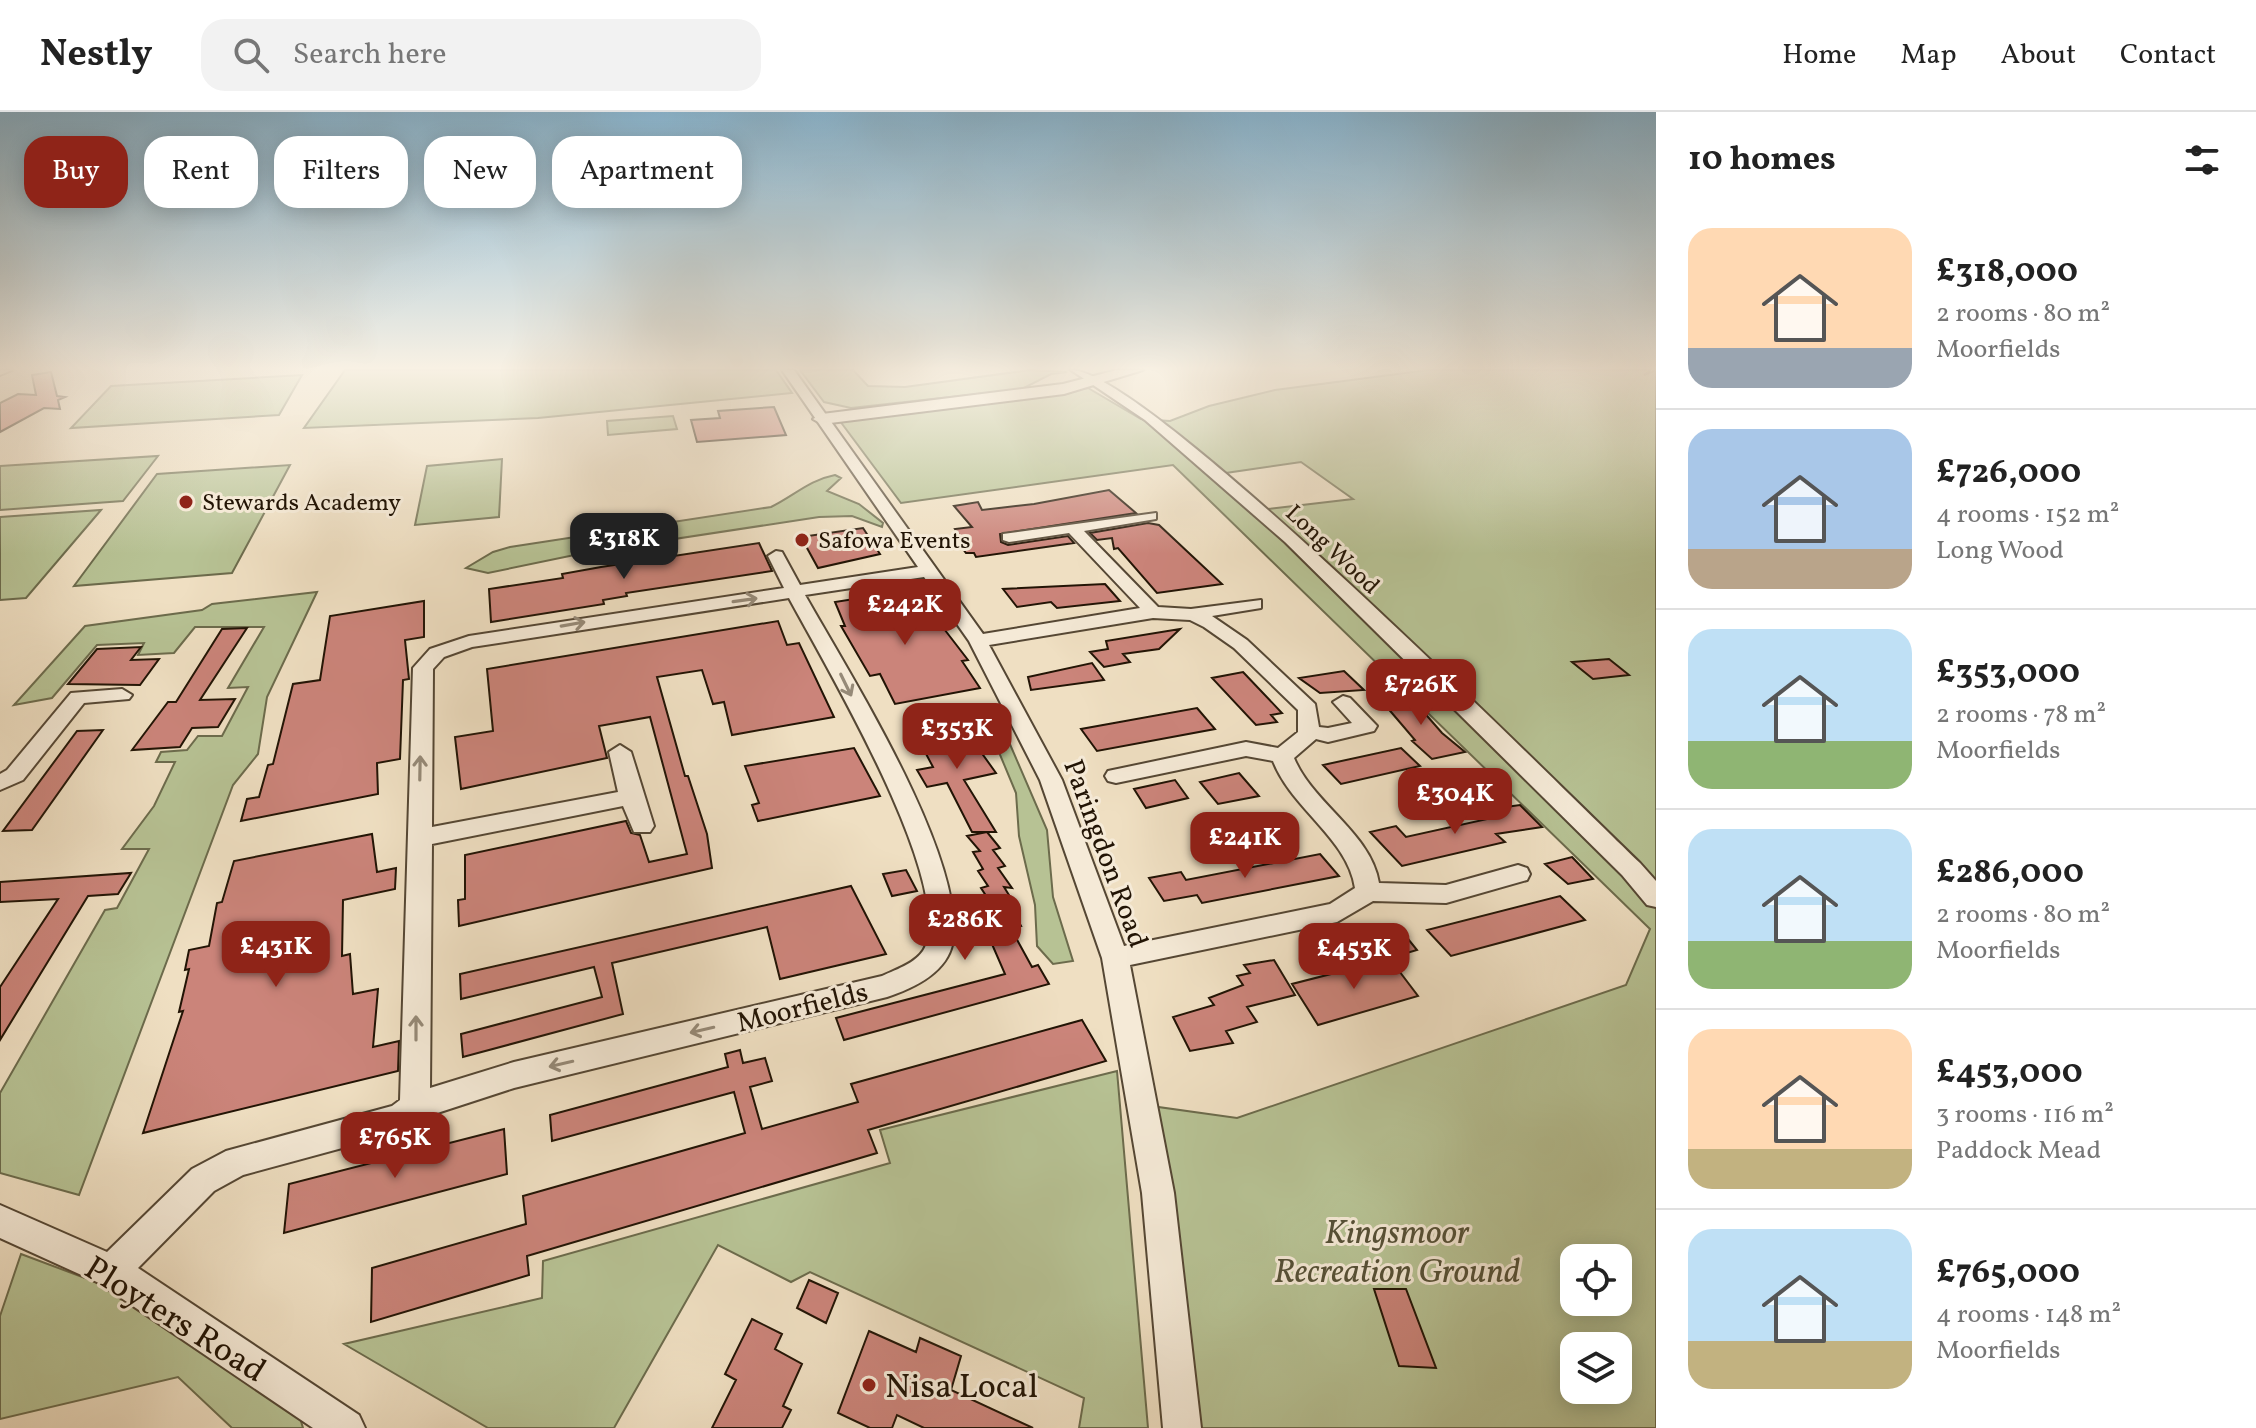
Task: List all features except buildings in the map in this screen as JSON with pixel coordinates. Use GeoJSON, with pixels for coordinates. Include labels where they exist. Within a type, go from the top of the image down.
{"type":"FeatureCollection","features":[{"type":"Feature","properties":{"kind":"street","name":"Paringdon Road"},"geometry":{"type":"LineString","coordinates":[[831,431],[978,641],[1051,780],[1115,958],[1158,1193],[1182,1428]]}},
{"type":"Feature","properties":{"kind":"street","name":"Long Wood"},"geometry":{"type":"LineString","coordinates":[[1167,431],[1291,539],[1525,765],[1656,898]]}},
{"type":"Feature","properties":{"kind":"street"},"geometry":{"type":"LineString","coordinates":[[1009,537],[1150,516]]}},
{"type":"Feature","properties":{"kind":"street"},"geometry":{"type":"LineString","coordinates":[[1073,528],[1153,612]]}},
{"type":"Feature","properties":{"kind":"street","name":"Moorfields"},"geometry":{"type":"LineString","coordinates":[[111,1271],[203,1180],[237,1162],[401,1118],[415,1106],[514,1075],[887,986],[926,968],[940,943],[943,908],[925,847],[831,655],[776,556]]}},
{"type":"Feature","properties":{"kind":"street"},"geometry":{"type":"LineString","coordinates":[[415,1106],[423,668],[437,653],[469,642],[555,627],[927,571]]}},
{"type":"Feature","properties":{"kind":"street"},"geometry":{"type":"LineString","coordinates":[[978,641],[1153,612],[1192,614],[1255,604]]}},
{"type":"Feature","properties":{"kind":"street"},"geometry":{"type":"LineString","coordinates":[[1192,614],[1221,629],[1308,708],[1309,731],[1282,756]]}},
{"type":"Feature","properties":{"kind":"street"},"geometry":{"type":"LineString","coordinates":[[0,783],[15,775],[78,697],[122,695]]}},
{"type":"Feature","properties":{"kind":"street"},"geometry":{"type":"LineString","coordinates":[[1309,731],[1328,735],[1367,726],[1343,702]]}},
{"type":"Feature","properties":{"kind":"street"},"geometry":{"type":"LineString","coordinates":[[1116,776],[1246,749],[1282,756]]}},
{"type":"Feature","properties":{"kind":"street"},"geometry":{"type":"LineString","coordinates":[[620,752],[642,826]]}},
{"type":"Feature","properties":{"kind":"street"},"geometry":{"type":"LineString","coordinates":[[1282,756],[1292,781],[1364,865],[1368,892]]}},
{"type":"Feature","properties":{"kind":"street"},"geometry":{"type":"LineString","coordinates":[[419,838],[631,797]]}},
{"type":"Feature","properties":{"kind":"street"},"geometry":{"type":"LineString","coordinates":[[1115,958],[1337,912],[1368,892],[1446,894],[1518,874]]}},
{"type":"Feature","properties":{"kind":"street","name":"Ployters Road"},"geometry":{"type":"LineString","coordinates":[[0,1221],[111,1271],[336,1425]]}},
{"type":"Feature","properties":{"kind":"green space"},"geometry":{"type":"Polygon","coordinates":[[[608,431],[649,431],[608,435],[608,431]]]}},
{"type":"Feature","properties":{"kind":"green space","name":"Kingsmoor Recreation Ground"},"geometry":{"type":"Polygon","coordinates":[[[848,431],[1656,431],[1656,1428],[1182,1428],[1158,1193],[1158,1107],[1237,1118],[1626,985],[1650,929],[1173,465],[901,503],[848,431]],[[1301,462],[1219,474],[1260,510],[1353,499],[1301,462]]]}},
{"type":"Feature","properties":{"kind":"green space"},"geometry":{"type":"Polygon","coordinates":[[[158,456],[123,501],[0,510],[0,466],[158,456]]]}},
{"type":"Feature","properties":{"kind":"green space"},"geometry":{"type":"Polygon","coordinates":[[[502,459],[499,517],[415,525],[427,466],[502,459]]]}},
{"type":"Feature","properties":{"kind":"green space"},"geometry":{"type":"Polygon","coordinates":[[[290,465],[232,573],[74,586],[157,474],[290,465]]]}},
{"type":"Feature","properties":{"kind":"green space"},"geometry":{"type":"Polygon","coordinates":[[[835,475],[841,478],[827,491],[859,504],[883,523],[882,527],[852,516],[819,517],[589,552],[488,573],[466,568],[493,552],[510,547],[771,507],[809,484],[835,475]]]}},
{"type":"Feature","properties":{"kind":"green space"},"geometry":{"type":"Polygon","coordinates":[[[101,510],[26,598],[0,600],[0,517],[101,510]]]}},
{"type":"Feature","properties":{"kind":"green space"},"geometry":{"type":"Polygon","coordinates":[[[317,592],[267,697],[258,754],[233,785],[79,1195],[0,1173],[0,1093],[105,910],[117,908],[149,849],[122,849],[154,806],[175,762],[156,762],[161,752],[187,750],[198,736],[222,736],[248,687],[228,688],[264,627],[195,627],[174,653],[138,655],[144,643],[97,645],[52,698],[14,705],[85,626],[202,610],[212,604],[317,592]]]}},
{"type":"Feature","properties":{"kind":"green space"},"geometry":{"type":"Polygon","coordinates":[[[992,714],[1006,735],[1047,830],[1053,897],[1073,961],[1053,964],[1037,946],[1035,905],[1019,836],[1016,793],[988,726],[992,714]]]}},
{"type":"Feature","properties":{"kind":"green space"},"geometry":{"type":"Polygon","coordinates":[[[1117,1071],[1148,1428],[1079,1428],[1084,1398],[810,1272],[791,1282],[718,1245],[614,1428],[488,1428],[344,1344],[542,1298],[543,1261],[890,1163],[880,1130],[1117,1071]]]}},
{"type":"Feature","properties":{"kind":"green space"},"geometry":{"type":"Polygon","coordinates":[[[21,1254],[101,1284],[298,1411],[303,1428],[232,1428],[178,1377],[0,1419],[0,1316],[21,1254]]]}},
{"type":"Feature","properties":{"kind":"place","name":"Stewards Academy"},"geometry":{"type":"Point","coordinates":[186,502]}},
{"type":"Feature","properties":{"kind":"place","name":"Safowa Events"},"geometry":{"type":"Point","coordinates":[802,540]}},
{"type":"Feature","properties":{"kind":"place","name":"Nisa Local"},"geometry":{"type":"Point","coordinates":[869,1385]}}]}
